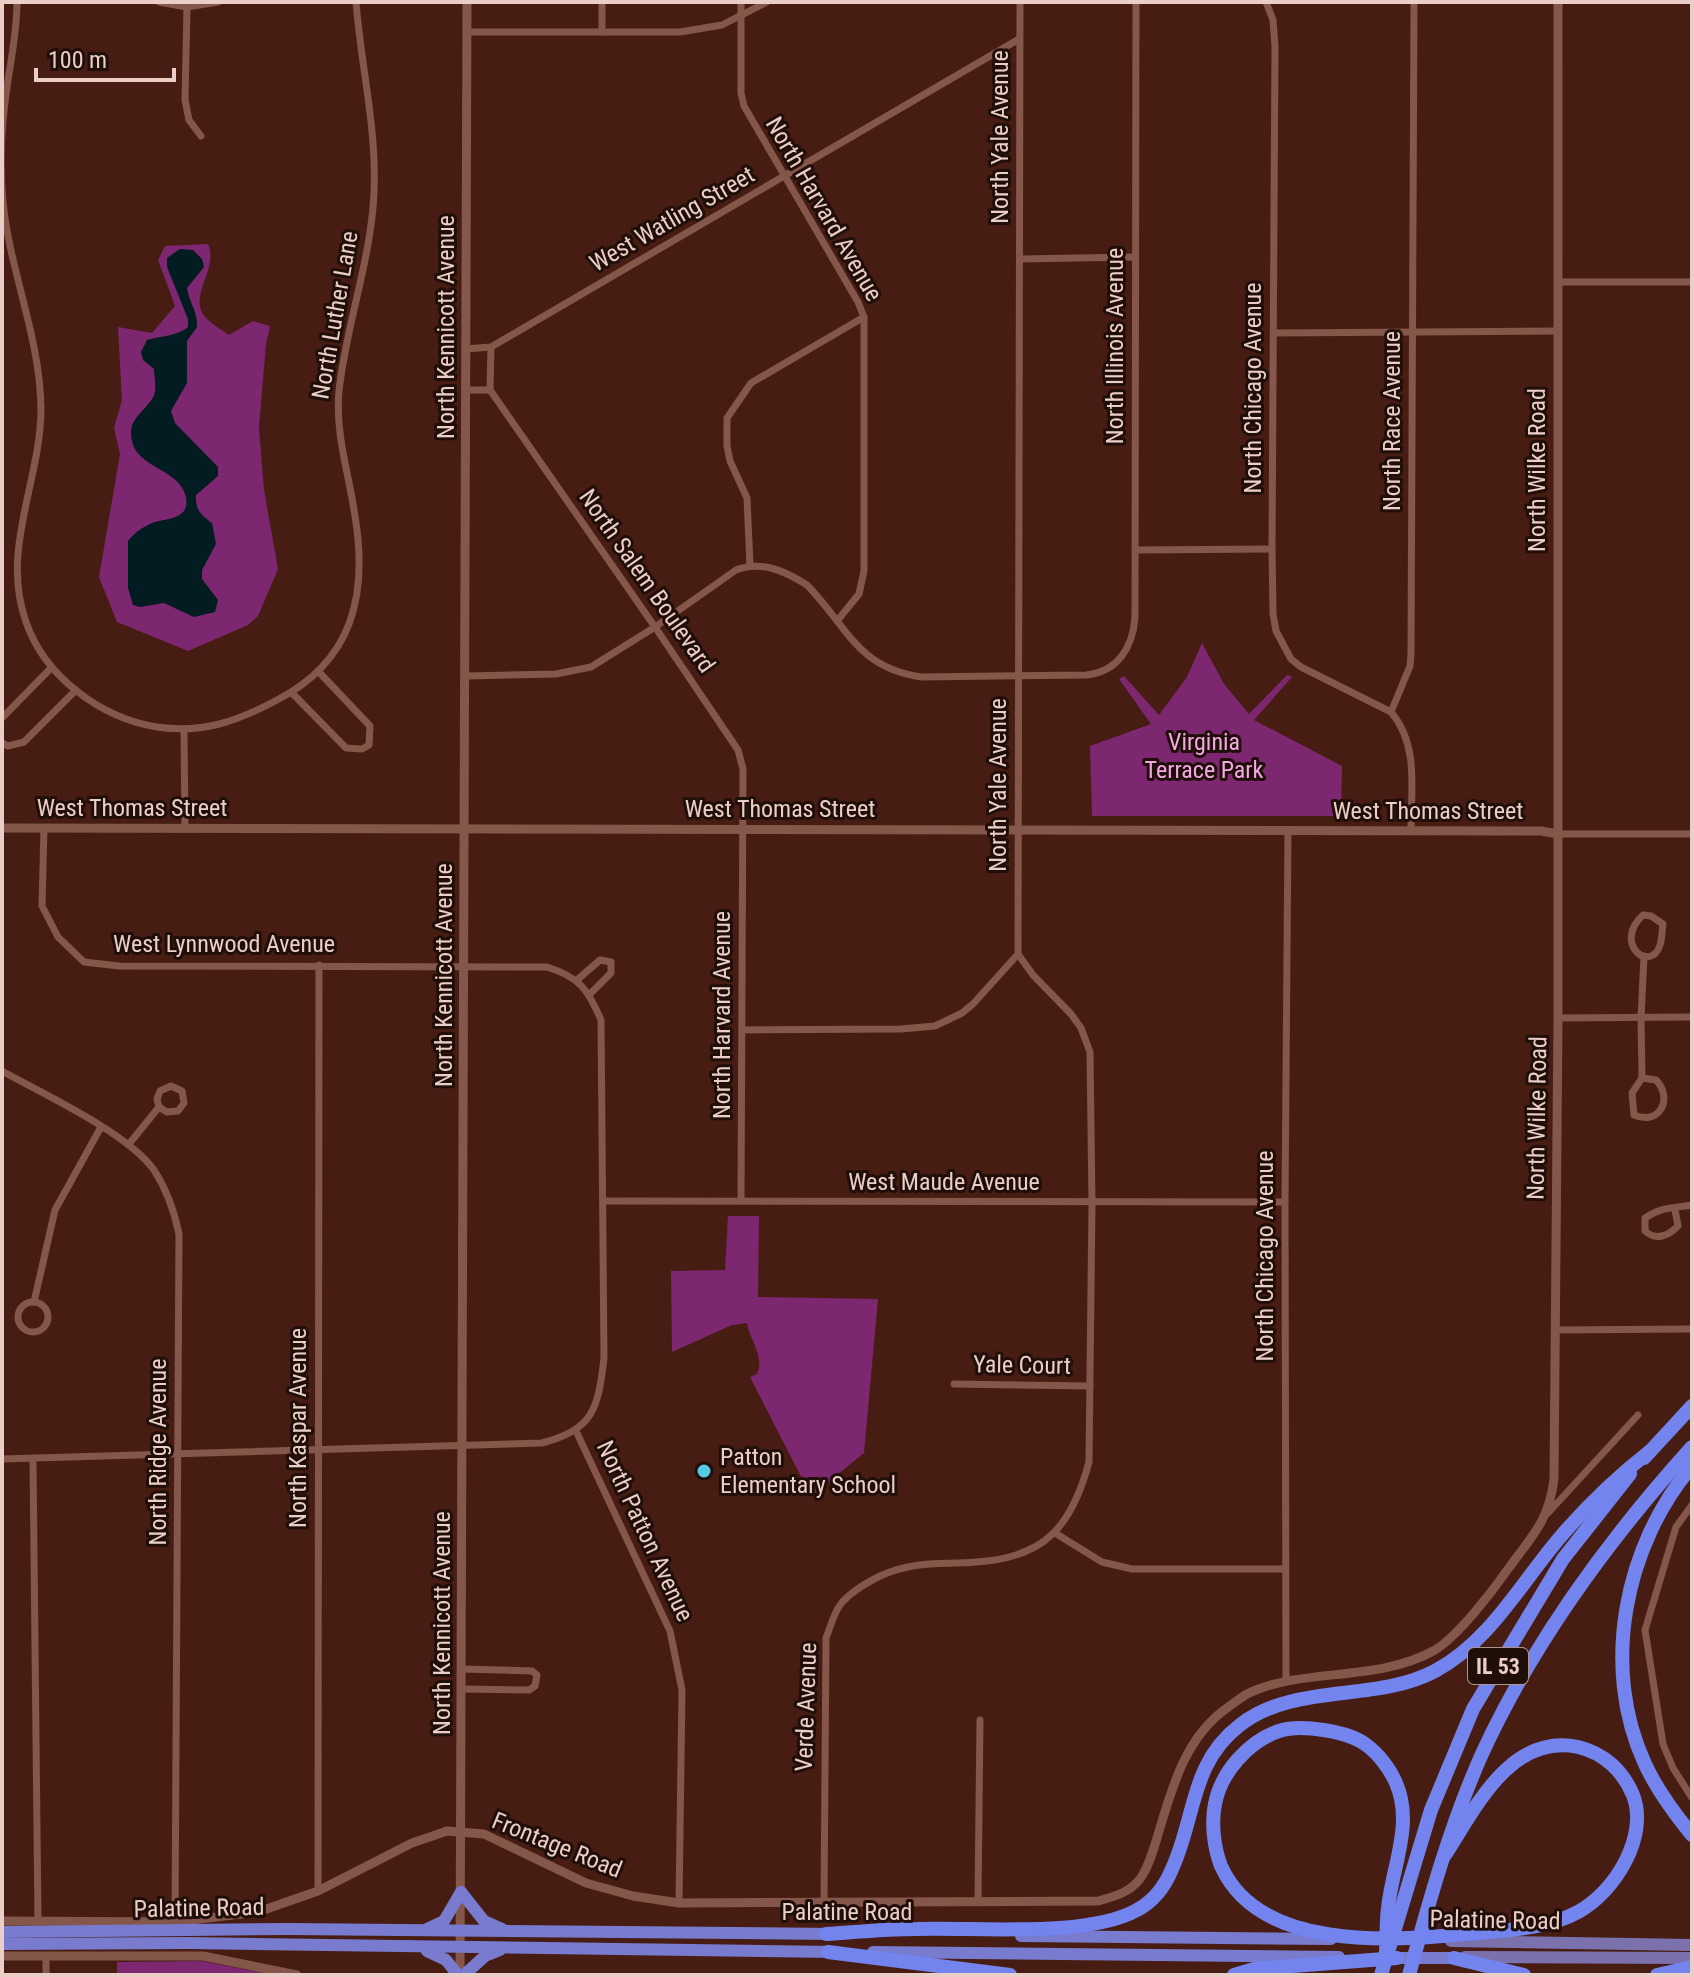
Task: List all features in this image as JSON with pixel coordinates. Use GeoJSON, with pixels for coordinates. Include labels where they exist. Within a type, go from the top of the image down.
{"type":"FeatureCollection","features":[{"type":"Feature","properties":{"kind":"highway","name":"IL 53"},"geometry":{"type":"LineString","coordinates":[[1381,1975],[1391,1955],[1394,1908],[1443,1778],[1473,1709],[1563,1559],[1649,1452],[1692,1406]]}},
{"type":"Feature","properties":{"kind":"highway","name":"IL 53"},"geometry":{"type":"LineString","coordinates":[[1409,1975],[1445,1855],[1482,1756],[1534,1654],[1584,1577],[1692,1447]]}},
{"type":"Feature","properties":{"kind":"highway"},"geometry":{"type":"LineString","coordinates":[[826,1934],[916,1929],[1061,1928],[1122,1916],[1136,1910],[1157,1894],[1165,1882],[1177,1857],[1203,1768],[1217,1747],[1238,1726],[1264,1709],[1401,1683],[1434,1672],[1466,1651],[1597,1496],[1649,1452]]}},
{"type":"Feature","properties":{"kind":"highway"},"geometry":{"type":"LineString","coordinates":[[1692,1466],[1672,1493],[1641,1551],[1629,1592],[1623,1668],[1629,1712],[1645,1763],[1667,1803],[1692,1835]]}},
{"type":"Feature","properties":{"kind":"highway"},"geometry":{"type":"LineString","coordinates":[[1394,1908],[1403,1807],[1396,1784],[1385,1764],[1364,1743],[1304,1727],[1279,1731],[1247,1749],[1231,1769],[1215,1803],[1215,1846],[1233,1889],[1266,1916],[1305,1929],[1401,1940],[1536,1926],[1577,1913],[1600,1894],[1633,1848],[1639,1819],[1637,1807],[1621,1773],[1600,1756],[1576,1747],[1545,1748],[1528,1755],[1493,1780],[1445,1855]]}},
{"type":"Feature","properties":{"kind":"highway"},"geometry":{"type":"LineString","coordinates":[[421,1931],[444,1921],[461,1892],[484,1921],[508,1932]]}},
{"type":"Feature","properties":{"kind":"highway"},"geometry":{"type":"LineString","coordinates":[[1419,1975],[1426,1912]]}},
{"type":"Feature","properties":{"kind":"highway","name":"Palatine Road"},"geometry":{"type":"LineString","coordinates":[[2,1932],[289,1929],[1401,1940]]}},
{"type":"Feature","properties":{"kind":"highway","name":"Palatine Road"},"geometry":{"type":"LineString","coordinates":[[2,1944],[188,1943],[1454,1958]]}},
{"type":"Feature","properties":{"kind":"highway"},"geometry":{"type":"LineString","coordinates":[[417,1947],[446,1960],[461,1975],[485,1956],[510,1948]]}},
{"type":"Feature","properties":{"kind":"highway"},"geometry":{"type":"LineString","coordinates":[[828,1952],[1010,1975]]}},
{"type":"Feature","properties":{"kind":"highway"},"geometry":{"type":"LineString","coordinates":[[1234,1975],[1254,1969],[1391,1955]]}},
{"type":"Feature","properties":{"kind":"highway"},"geometry":{"type":"LineString","coordinates":[[1454,1958],[1524,1975]]}},
{"type":"Feature","properties":{"kind":"highway"},"geometry":{"type":"LineString","coordinates":[[1657,1975],[1692,1967]]}},
{"type":"Feature","properties":{"kind":"main road","name":"Palatine Road"},"geometry":{"type":"LineString","coordinates":[[1401,1940],[1692,1945]]}},
{"type":"Feature","properties":{"kind":"main road","name":"Palatine Road"},"geometry":{"type":"LineString","coordinates":[[1454,1958],[1692,1958]]}},
{"type":"Feature","properties":{"kind":"street"},"geometry":{"type":"LineString","coordinates":[[17,2],[16,40],[5,102],[2,187],[9,239],[36,355],[41,410],[36,462],[17,547],[17,576],[25,620],[31,637],[51,668],[76,690],[132,720],[184,731],[185,828]]}},
{"type":"Feature","properties":{"kind":"street"},"geometry":{"type":"LineString","coordinates":[[159,2],[187,7],[218,2]]}},
{"type":"Feature","properties":{"kind":"street","name":"North Luther Lane"},"geometry":{"type":"LineString","coordinates":[[184,731],[237,720],[292,693],[333,656],[350,627],[359,583],[357,531],[343,459],[339,402],[374,193],[371,111],[356,2]]}},
{"type":"Feature","properties":{"kind":"street","name":"North Kennicott Avenue"},"geometry":{"type":"LineString","coordinates":[[461,1975],[467,2]]}},
{"type":"Feature","properties":{"kind":"street"},"geometry":{"type":"LineString","coordinates":[[602,2],[602,32]]}},
{"type":"Feature","properties":{"kind":"street","name":"North Harvard Avenue"},"geometry":{"type":"LineString","coordinates":[[741,2],[741,93],[744,106],[864,317],[864,571],[859,594],[837,621]]}},
{"type":"Feature","properties":{"kind":"street"},"geometry":{"type":"LineString","coordinates":[[468,32],[680,32],[713,27],[741,17],[767,2]]}},
{"type":"Feature","properties":{"kind":"street","name":"North Yale Avenue"},"geometry":{"type":"LineString","coordinates":[[1018,954],[1020,2]]}},
{"type":"Feature","properties":{"kind":"street","name":"North Illinois Avenue"},"geometry":{"type":"LineString","coordinates":[[1018,675],[1097,674],[1111,668],[1126,652],[1134,625],[1136,2]]}},
{"type":"Feature","properties":{"kind":"street","name":"North Chicago Avenue"},"geometry":{"type":"LineString","coordinates":[[1266,2],[1273,20],[1275,46],[1272,549],[1275,623],[1283,648],[1301,667],[1391,712]]}},
{"type":"Feature","properties":{"kind":"street","name":"North Race Avenue"},"geometry":{"type":"LineString","coordinates":[[1391,712],[1410,666],[1411,655],[1414,2]]}},
{"type":"Feature","properties":{"kind":"street","name":"North Wilke Road"},"geometry":{"type":"LineString","coordinates":[[1018,1901],[1098,1901],[1121,1895],[1140,1879],[1181,1766],[1201,1731],[1221,1712],[1247,1694],[1286,1682],[1362,1673],[1415,1660],[1439,1648],[1494,1589],[1548,1513],[1554,1479],[1558,1018],[1558,2]]}},
{"type":"Feature","properties":{"kind":"street"},"geometry":{"type":"LineString","coordinates":[[187,7],[185,100],[189,120],[201,136]]}},
{"type":"Feature","properties":{"kind":"street","name":"West Watling Street"},"geometry":{"type":"LineString","coordinates":[[465,349],[491,347],[1019,39]]}},
{"type":"Feature","properties":{"kind":"street"},"geometry":{"type":"LineString","coordinates":[[1020,259],[1134,257]]}},
{"type":"Feature","properties":{"kind":"street"},"geometry":{"type":"LineString","coordinates":[[1559,282],[1692,282]]}},
{"type":"Feature","properties":{"kind":"street"},"geometry":{"type":"LineString","coordinates":[[750,565],[747,498],[730,461],[725,431],[727,418],[751,383],[864,317]]}},
{"type":"Feature","properties":{"kind":"street"},"geometry":{"type":"LineString","coordinates":[[1274,333],[1557,331]]}},
{"type":"Feature","properties":{"kind":"street"},"geometry":{"type":"LineString","coordinates":[[465,390],[490,390],[491,347]]}},
{"type":"Feature","properties":{"kind":"street","name":"North Salem Boulevard"},"geometry":{"type":"LineString","coordinates":[[490,390],[738,750],[743,769],[742,829]]}},
{"type":"Feature","properties":{"kind":"street"},"geometry":{"type":"LineString","coordinates":[[1136,550],[1272,549]]}},
{"type":"Feature","properties":{"kind":"street"},"geometry":{"type":"LineString","coordinates":[[466,676],[556,674],[591,667],[736,570],[750,565],[761,565],[794,577],[815,594],[869,658],[901,674],[921,677],[1018,675]]}},
{"type":"Feature","properties":{"kind":"street"},"geometry":{"type":"LineString","coordinates":[[2,718],[51,668]]}},
{"type":"Feature","properties":{"kind":"street"},"geometry":{"type":"LineString","coordinates":[[292,693],[346,748],[362,749],[369,745],[370,726],[318,671]]}},
{"type":"Feature","properties":{"kind":"street"},"geometry":{"type":"LineString","coordinates":[[2,743],[8,746],[24,742],[76,690]]}},
{"type":"Feature","properties":{"kind":"street"},"geometry":{"type":"LineString","coordinates":[[1391,712],[1408,738],[1411,749],[1411,831]]}},
{"type":"Feature","properties":{"kind":"street","name":"West Thomas Street"},"geometry":{"type":"LineString","coordinates":[[2,828],[1288,830],[1541,831],[1558,834]]}},
{"type":"Feature","properties":{"kind":"street","name":"West Lynnwood Avenue"},"geometry":{"type":"LineString","coordinates":[[44,828],[42,906],[58,937],[84,962],[119,966],[465,967]]}},
{"type":"Feature","properties":{"kind":"street","name":"North Harvard Avenue"},"geometry":{"type":"LineString","coordinates":[[741,1200],[742,829]]}},
{"type":"Feature","properties":{"kind":"street","name":"North Chicago Avenue"},"geometry":{"type":"LineString","coordinates":[[1286,1682],[1288,830]]}},
{"type":"Feature","properties":{"kind":"street"},"geometry":{"type":"LineString","coordinates":[[1558,834],[1692,834]]}},
{"type":"Feature","properties":{"kind":"street"},"geometry":{"type":"LineString","coordinates":[[1643,915],[1663,924],[1661,945],[1653,955],[1644,956],[1636,954],[1632,948],[1633,926],[1643,915]]}},
{"type":"Feature","properties":{"kind":"street"},"geometry":{"type":"LineString","coordinates":[[742,1030],[935,1026],[973,1004],[1018,954],[1033,975],[1071,1014],[1081,1028],[1090,1052],[1089,1462],[1068,1519],[1055,1533],[1102,1562],[1132,1569],[1284,1569]]}},
{"type":"Feature","properties":{"kind":"street"},"geometry":{"type":"LineString","coordinates":[[1642,1078],[1656,1080],[1663,1089],[1664,1105],[1659,1115],[1650,1118],[1634,1115],[1631,1104],[1632,1093],[1642,1078],[1644,956]]}},
{"type":"Feature","properties":{"kind":"street"},"geometry":{"type":"LineString","coordinates":[[577,980],[600,960],[611,962],[611,973],[590,994]]}},
{"type":"Feature","properties":{"kind":"street","name":"North Kaspar Avenue"},"geometry":{"type":"LineString","coordinates":[[318,1891],[319,965]]}},
{"type":"Feature","properties":{"kind":"street","name":"North Patton Avenue"},"geometry":{"type":"LineString","coordinates":[[465,967],[547,967],[577,980],[590,994],[601,1020],[604,1358],[595,1406],[576,1431],[670,1631],[676,1650],[682,1690],[679,1903]]}},
{"type":"Feature","properties":{"kind":"street"},"geometry":{"type":"LineString","coordinates":[[1558,1018],[1692,1017]]}},
{"type":"Feature","properties":{"kind":"street","name":"North Ridge Avenue"},"geometry":{"type":"LineString","coordinates":[[2,1071],[129,1144],[152,1167],[164,1187],[179,1234],[175,1922]]}},
{"type":"Feature","properties":{"kind":"street"},"geometry":{"type":"LineString","coordinates":[[129,1144],[159,1107]]}},
{"type":"Feature","properties":{"kind":"street"},"geometry":{"type":"LineString","coordinates":[[34,1302],[55,1210],[101,1127]]}},
{"type":"Feature","properties":{"kind":"street","name":"West Maude Avenue"},"geometry":{"type":"LineString","coordinates":[[603,1201],[1285,1202]]}},
{"type":"Feature","properties":{"kind":"street"},"geometry":{"type":"LineString","coordinates":[[1675,1210],[1678,1226],[1672,1232],[1651,1237],[1645,1231],[1645,1218],[1656,1211],[1665,1207],[1675,1210],[1692,1205]]}},
{"type":"Feature","properties":{"kind":"street"},"geometry":{"type":"LineString","coordinates":[[34,1302],[43,1306],[48,1319],[40,1331],[31,1332],[22,1327],[18,1315],[24,1306],[34,1302]]}},
{"type":"Feature","properties":{"kind":"street"},"geometry":{"type":"LineString","coordinates":[[1555,1330],[1692,1329]]}},
{"type":"Feature","properties":{"kind":"street","name":"Yale Court"},"geometry":{"type":"LineString","coordinates":[[954,1384],[1090,1386]]}},
{"type":"Feature","properties":{"kind":"street"},"geometry":{"type":"LineString","coordinates":[[1548,1513],[1638,1415]]}},
{"type":"Feature","properties":{"kind":"street"},"geometry":{"type":"LineString","coordinates":[[2,1459],[542,1443],[576,1431]]}},
{"type":"Feature","properties":{"kind":"street"},"geometry":{"type":"LineString","coordinates":[[33,1460],[38,1921]]}},
{"type":"Feature","properties":{"kind":"street"},"geometry":{"type":"LineString","coordinates":[[1692,1505],[1676,1527],[1645,1630],[1663,1744],[1673,1768],[1692,1798]]}},
{"type":"Feature","properties":{"kind":"street","name":"Verde Avenue"},"geometry":{"type":"LineString","coordinates":[[824,1903],[826,1638],[840,1605],[864,1584],[901,1566],[1004,1560],[1025,1552],[1055,1533]]}},
{"type":"Feature","properties":{"kind":"street"},"geometry":{"type":"LineString","coordinates":[[462,1669],[532,1671],[537,1675],[537,1680],[529,1690],[462,1689]]}},
{"type":"Feature","properties":{"kind":"street"},"geometry":{"type":"LineString","coordinates":[[978,1900],[980,1720]]}},
{"type":"Feature","properties":{"kind":"street","name":"Frontage Road"},"geometry":{"type":"LineString","coordinates":[[2,1921],[175,1922],[258,1912],[318,1891],[412,1843],[447,1831],[484,1834],[586,1883],[633,1896],[679,1903],[1018,1901]]}},
{"type":"Feature","properties":{"kind":"street"},"geometry":{"type":"LineString","coordinates":[[2,1956],[203,1956],[297,1975]]}},
{"type":"Feature","properties":{"kind":"street"},"geometry":{"type":"LineString","coordinates":[[46,1957],[46,1975]]}},
{"type":"Feature","properties":{"kind":"green space"},"geometry":{"type":"Polygon","coordinates":[[[208,244],[210,263],[200,302],[207,319],[229,335],[253,321],[270,326],[259,428],[264,490],[278,569],[258,616],[248,625],[188,651],[117,622],[99,577],[120,454],[114,428],[122,400],[118,327],[152,333],[175,306],[158,260],[165,246],[208,244]]]}},
{"type":"Feature","properties":{"kind":"green space","name":"Virginia Terrace Park"},"geometry":{"type":"Polygon","coordinates":[[[1202,643],[1224,684],[1249,714],[1287,675],[1292,677],[1254,720],[1342,766],[1341,816],[1092,816],[1090,746],[1151,724],[1119,679],[1124,676],[1159,715],[1187,677],[1202,643]]]}},
{"type":"Feature","properties":{"kind":"green space"},"geometry":{"type":"Polygon","coordinates":[[[728,1216],[759,1216],[758,1297],[878,1299],[864,1453],[811,1496],[750,1377],[757,1374],[759,1361],[747,1323],[732,1325],[672,1352],[671,1271],[725,1270],[728,1216]]]}},
{"type":"Feature","properties":{"kind":"green space"},"geometry":{"type":"Polygon","coordinates":[[[201,1961],[275,1975],[117,1975],[117,1962],[201,1961]]]}},
{"type":"Feature","properties":{"kind":"water"},"geometry":{"type":"Polygon","coordinates":[[[180,249],[193,250],[202,259],[204,267],[187,288],[197,327],[187,341],[187,383],[171,411],[175,423],[218,467],[218,476],[196,495],[196,500],[200,512],[212,523],[216,544],[202,570],[202,579],[218,600],[215,612],[194,617],[164,603],[140,607],[133,605],[128,588],[128,541],[152,523],[181,514],[186,505],[186,497],[176,480],[142,457],[131,434],[133,422],[155,392],[154,369],[143,360],[141,352],[147,340],[174,334],[188,327],[188,319],[167,267],[167,258],[180,249]]]}},
{"type":"Feature","properties":{"kind":"place","name":"Patton Elementary School"},"geometry":{"type":"Point","coordinates":[704,1471]}}]}
